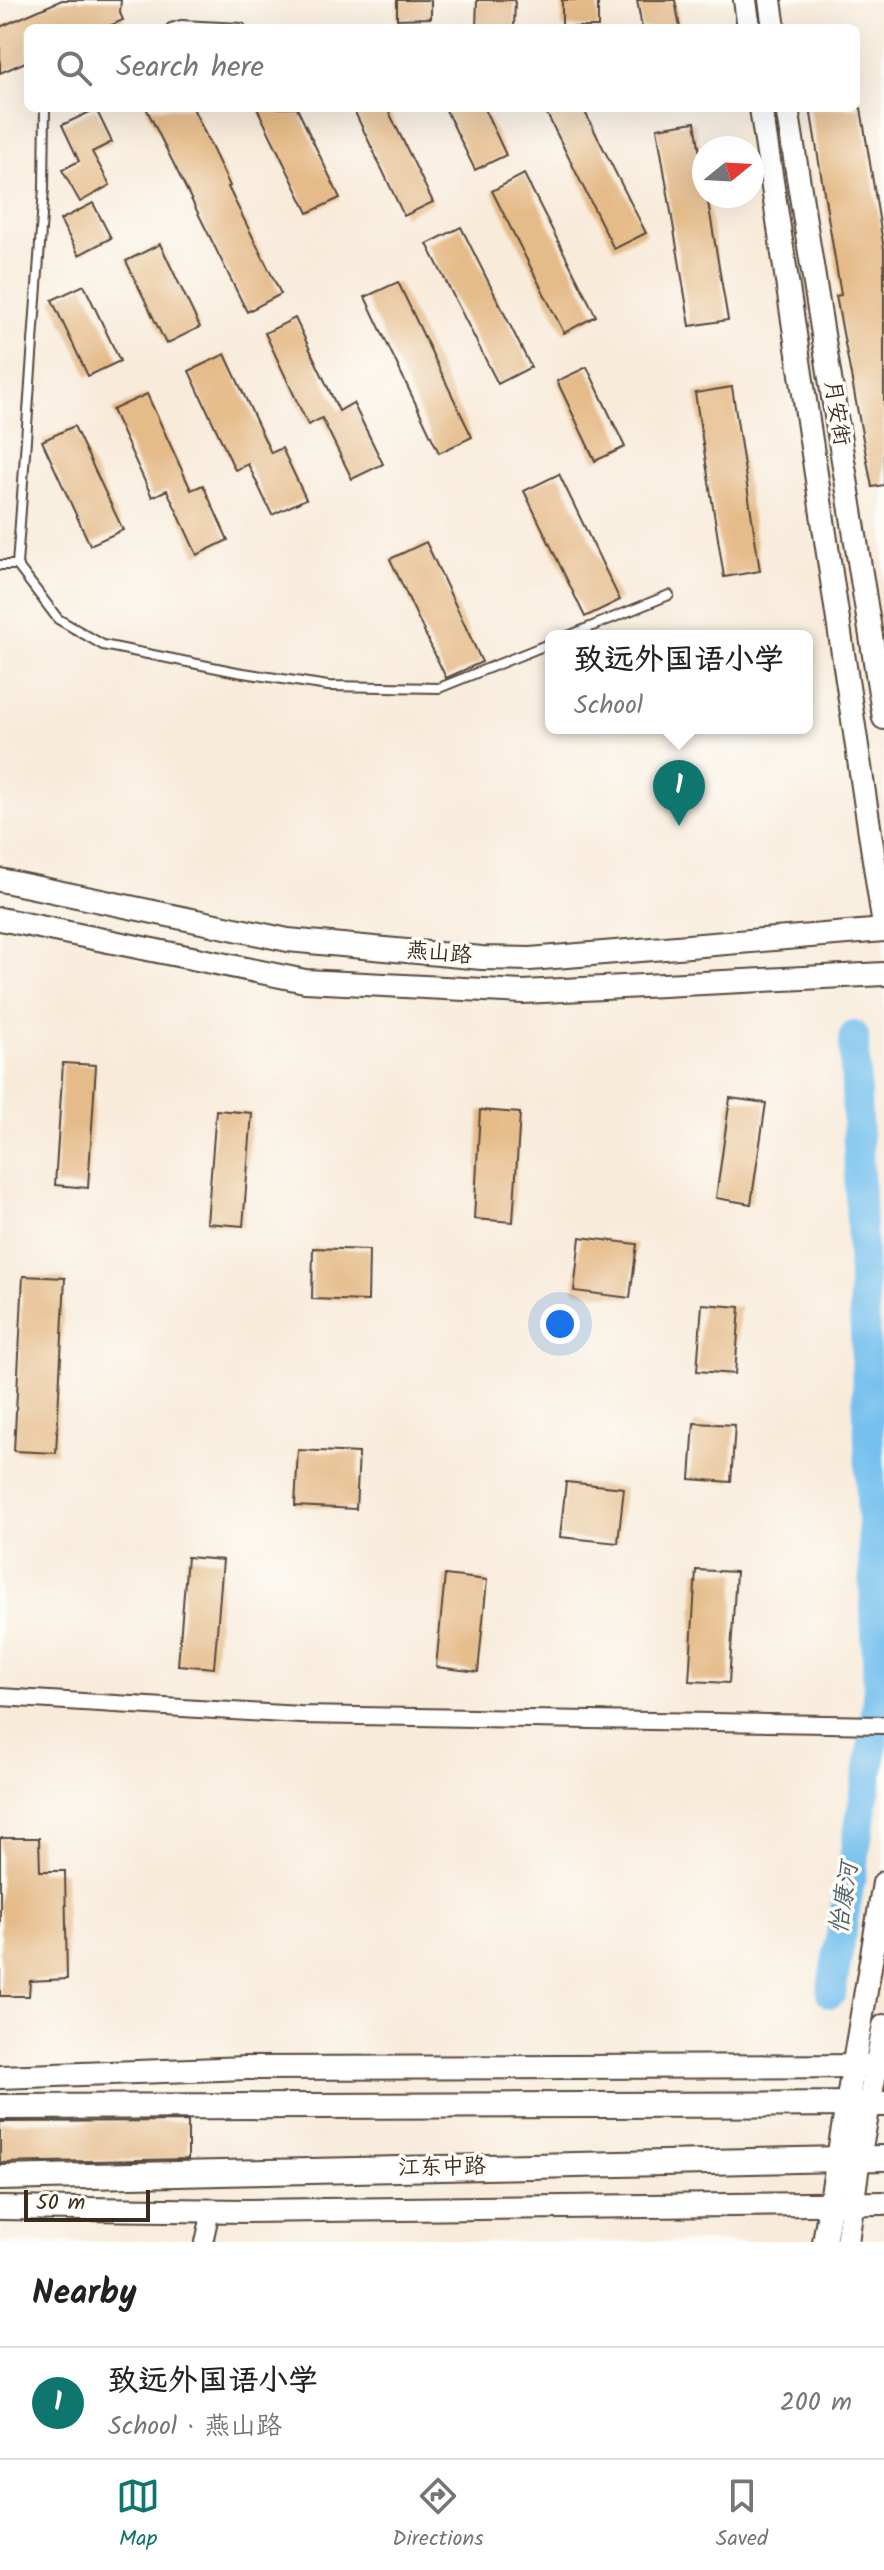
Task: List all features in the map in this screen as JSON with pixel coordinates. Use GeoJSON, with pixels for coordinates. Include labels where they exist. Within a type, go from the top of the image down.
{"type":"FeatureCollection","features":[{"type":"Feature","properties":{"kind":"main road"},"geometry":{"type":"LineString","coordinates":[[0,2107],[867,2103]]}},
{"type":"Feature","properties":{"kind":"main road","name":"江东中路"},"geometry":{"type":"LineString","coordinates":[[0,2178],[884,2158]]}},
{"type":"Feature","properties":{"kind":"street"},"geometry":{"type":"LineString","coordinates":[[745,0],[748,24]]}},
{"type":"Feature","properties":{"kind":"street"},"geometry":{"type":"LineString","coordinates":[[770,0],[773,24]]}},
{"type":"Feature","properties":{"kind":"street"},"geometry":{"type":"LineString","coordinates":[[762,112],[884,928]]}},
{"type":"Feature","properties":{"kind":"street","name":"月安街"},"geometry":{"type":"LineString","coordinates":[[788,112],[884,718]]}},
{"type":"Feature","properties":{"kind":"street","name":"燕山路"},"geometry":{"type":"LineString","coordinates":[[0,880],[288,940],[482,958],[530,959],[884,928]]}},
{"type":"Feature","properties":{"kind":"street","name":"燕山路"},"geometry":{"type":"LineString","coordinates":[[0,919],[305,981],[523,992],[884,974]]}},
{"type":"Feature","properties":{"kind":"street"},"geometry":{"type":"LineString","coordinates":[[0,1697],[300,1715],[884,1725]]}},
{"type":"Feature","properties":{"kind":"street"},"geometry":{"type":"LineString","coordinates":[[867,2103],[854,2066],[884,1883]]}},
{"type":"Feature","properties":{"kind":"street"},"geometry":{"type":"LineString","coordinates":[[824,2242],[830,2203],[881,2066],[884,2026]]}},
{"type":"Feature","properties":{"kind":"street"},"geometry":{"type":"LineString","coordinates":[[0,2077],[246,2068],[881,2066]]}},
{"type":"Feature","properties":{"kind":"street"},"geometry":{"type":"LineString","coordinates":[[847,2242],[853,2203],[848,2158]]}},
{"type":"Feature","properties":{"kind":"street","name":"江东中路"},"geometry":{"type":"LineString","coordinates":[[0,2208],[211,2211],[884,2203]]}},
{"type":"Feature","properties":{"kind":"street"},"geometry":{"type":"LineString","coordinates":[[204,2242],[211,2211]]}},
{"type":"Feature","properties":{"kind":"lane"},"geometry":{"type":"LineString","coordinates":[[45,112],[44,188],[17,565],[58,619],[103,645],[237,672],[313,683],[439,688],[545,645]]}},
{"type":"Feature","properties":{"kind":"lane"},"geometry":{"type":"LineString","coordinates":[[0,565],[17,565]]}},
{"type":"Feature","properties":{"kind":"lane"},"geometry":{"type":"LineString","coordinates":[[583,630],[669,595]]}},
{"type":"Feature","properties":{"kind":"building"},"geometry":{"type":"Polygon","coordinates":[[[62,0],[121,0],[123,20],[114,24],[24,24],[24,63],[0,73],[0,27],[62,0]]]}},
{"type":"Feature","properties":{"kind":"building"},"geometry":{"type":"Polygon","coordinates":[[[397,0],[431,0],[431,18],[397,19],[397,0]]]}},
{"type":"Feature","properties":{"kind":"building"},"geometry":{"type":"Polygon","coordinates":[[[477,0],[515,0],[514,24],[476,24],[477,0]]]}},
{"type":"Feature","properties":{"kind":"building"},"geometry":{"type":"Polygon","coordinates":[[[562,0],[598,0],[598,24],[562,24],[562,0]]]}},
{"type":"Feature","properties":{"kind":"building"},"geometry":{"type":"Polygon","coordinates":[[[637,0],[675,0],[679,24],[641,24],[637,0]]]}},
{"type":"Feature","properties":{"kind":"building"},"geometry":{"type":"Polygon","coordinates":[[[861,108],[884,249],[884,485],[872,487],[836,296],[841,295],[811,112],[860,112],[861,108]]]}},
{"type":"Feature","properties":{"kind":"building"},"geometry":{"type":"Polygon","coordinates":[[[90,112],[97,112],[112,142],[92,152],[110,185],[80,202],[62,170],[79,161],[62,125],[90,112]]]}},
{"type":"Feature","properties":{"kind":"building"},"geometry":{"type":"Polygon","coordinates":[[[148,112],[195,112],[281,294],[247,312],[148,112]]]}},
{"type":"Feature","properties":{"kind":"building"},"geometry":{"type":"Polygon","coordinates":[[[259,112],[299,112],[340,198],[308,213],[259,112]]]}},
{"type":"Feature","properties":{"kind":"building"},"geometry":{"type":"Polygon","coordinates":[[[355,112],[389,112],[433,202],[404,216],[355,112]]]}},
{"type":"Feature","properties":{"kind":"building"},"geometry":{"type":"Polygon","coordinates":[[[447,112],[486,112],[506,155],[475,170],[447,112]]]}},
{"type":"Feature","properties":{"kind":"building"},"geometry":{"type":"Polygon","coordinates":[[[546,112],[585,112],[646,233],[614,249],[546,112]]]}},
{"type":"Feature","properties":{"kind":"building"},"geometry":{"type":"Polygon","coordinates":[[[695,122],[697,136],[692,136],[692,208],[709,208],[728,320],[690,326],[657,128],[695,122]]]}},
{"type":"Feature","properties":{"kind":"building"},"geometry":{"type":"Polygon","coordinates":[[[524,174],[596,316],[564,333],[492,191],[524,174]]]}},
{"type":"Feature","properties":{"kind":"building"},"geometry":{"type":"Polygon","coordinates":[[[93,203],[111,238],[79,255],[60,220],[93,203]]]}},
{"type":"Feature","properties":{"kind":"building"},"geometry":{"type":"Polygon","coordinates":[[[461,227],[531,367],[498,384],[427,244],[461,227]]]}},
{"type":"Feature","properties":{"kind":"building"},"geometry":{"type":"Polygon","coordinates":[[[160,244],[200,327],[166,344],[126,261],[160,244]]]}},
{"type":"Feature","properties":{"kind":"building"},"geometry":{"type":"Polygon","coordinates":[[[398,282],[472,437],[439,453],[365,297],[398,282]]]}},
{"type":"Feature","properties":{"kind":"building"},"geometry":{"type":"Polygon","coordinates":[[[84,285],[120,361],[88,376],[52,300],[84,285]]]}},
{"type":"Feature","properties":{"kind":"building"},"geometry":{"type":"Polygon","coordinates":[[[295,318],[339,411],[353,403],[383,464],[352,479],[322,418],[308,425],[265,333],[295,318]]]}},
{"type":"Feature","properties":{"kind":"building"},"geometry":{"type":"Polygon","coordinates":[[[225,354],[271,453],[282,448],[306,499],[272,515],[248,464],[235,470],[189,371],[225,354]]]}},
{"type":"Feature","properties":{"kind":"building"},"geometry":{"type":"Polygon","coordinates":[[[587,367],[625,447],[595,461],[557,381],[587,367]]]}},
{"type":"Feature","properties":{"kind":"building"},"geometry":{"type":"Polygon","coordinates":[[[732,387],[760,571],[724,577],[695,393],[732,387]]]}},
{"type":"Feature","properties":{"kind":"building"},"geometry":{"type":"Polygon","coordinates":[[[147,394],[191,490],[203,485],[228,540],[197,555],[167,490],[152,497],[112,410],[147,394]]]}},
{"type":"Feature","properties":{"kind":"building"},"geometry":{"type":"Polygon","coordinates":[[[74,426],[123,530],[90,545],[42,441],[74,426]]]}},
{"type":"Feature","properties":{"kind":"building"},"geometry":{"type":"Polygon","coordinates":[[[559,474],[620,600],[585,617],[524,491],[559,474]]]}},
{"type":"Feature","properties":{"kind":"building"},"geometry":{"type":"Polygon","coordinates":[[[426,542],[482,662],[446,678],[390,559],[426,542]]]}},
{"type":"Feature","properties":{"kind":"building"},"geometry":{"type":"Polygon","coordinates":[[[63,1063],[96,1065],[88,1188],[55,1185],[63,1063]]]}},
{"type":"Feature","properties":{"kind":"building"},"geometry":{"type":"Polygon","coordinates":[[[730,1098],[766,1103],[751,1204],[716,1198],[730,1098]]]}},
{"type":"Feature","properties":{"kind":"building"},"geometry":{"type":"Polygon","coordinates":[[[216,1110],[252,1113],[243,1226],[207,1223],[216,1110]]]}},
{"type":"Feature","properties":{"kind":"building"},"geometry":{"type":"Polygon","coordinates":[[[480,1110],[520,1113],[513,1222],[474,1219],[480,1110]]]}},
{"type":"Feature","properties":{"kind":"building"},"geometry":{"type":"Polygon","coordinates":[[[580,1237],[637,1244],[630,1298],[574,1291],[580,1237]]]}},
{"type":"Feature","properties":{"kind":"building"},"geometry":{"type":"Polygon","coordinates":[[[313,1248],[369,1250],[368,1301],[312,1299],[313,1248]]]}},
{"type":"Feature","properties":{"kind":"building"},"geometry":{"type":"Polygon","coordinates":[[[23,1276],[65,1278],[56,1453],[14,1451],[23,1276]]]}},
{"type":"Feature","properties":{"kind":"building"},"geometry":{"type":"Polygon","coordinates":[[[702,1304],[740,1307],[735,1374],[697,1371],[702,1304]]]}},
{"type":"Feature","properties":{"kind":"building"},"geometry":{"type":"Polygon","coordinates":[[[694,1423],[735,1425],[731,1482],[690,1479],[694,1423]]]}},
{"type":"Feature","properties":{"kind":"building"},"geometry":{"type":"Polygon","coordinates":[[[298,1450],[359,1453],[356,1509],[295,1506],[298,1450]]]}},
{"type":"Feature","properties":{"kind":"building"},"geometry":{"type":"Polygon","coordinates":[[[566,1482],[624,1488],[618,1543],[560,1537],[566,1482]]]}},
{"type":"Feature","properties":{"kind":"building"},"geometry":{"type":"Polygon","coordinates":[[[187,1557],[223,1560],[214,1668],[178,1665],[187,1557]]]}},
{"type":"Feature","properties":{"kind":"building"},"geometry":{"type":"Polygon","coordinates":[[[696,1570],[736,1572],[729,1683],[689,1681],[696,1570]]]}},
{"type":"Feature","properties":{"kind":"building"},"geometry":{"type":"Polygon","coordinates":[[[445,1575],[487,1580],[478,1672],[436,1667],[445,1575]]]}},
{"type":"Feature","properties":{"kind":"building"},"geometry":{"type":"Polygon","coordinates":[[[0,1838],[39,1838],[40,1871],[65,1871],[67,1979],[30,1981],[29,1996],[0,1996],[0,1838]]]}},
{"type":"Feature","properties":{"kind":"building"},"geometry":{"type":"Polygon","coordinates":[[[188,2121],[188,2159],[0,2163],[0,2122],[188,2121]]]}},
{"type":"Feature","properties":{"kind":"waterway","name":"怡康河"},"geometry":{"type":"LineString","coordinates":[[831,1993],[872,1751],[878,1687],[854,1036]]}},
{"type":"Feature","properties":{"kind":"place","name":"致远外国语小学"},"geometry":{"type":"Point","coordinates":[679,826]}}]}
